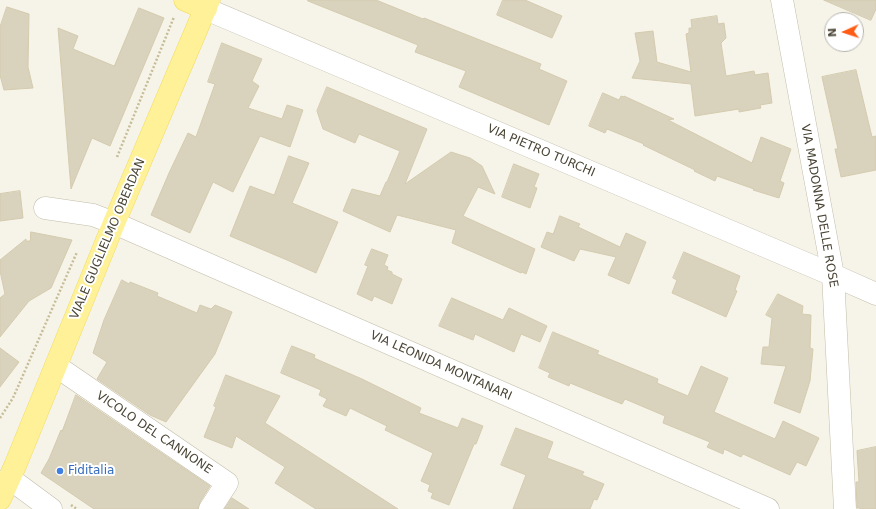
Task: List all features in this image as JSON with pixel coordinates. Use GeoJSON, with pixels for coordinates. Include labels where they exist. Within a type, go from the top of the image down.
{"type":"FeatureCollection","features":[{"type":"Feature","properties":{"kind":"main road"},"geometry":{"type":"LineString","coordinates":[[185,0],[208,4]]}},
{"type":"Feature","properties":{"kind":"main road","name":"VIALE GUGLIELMO OBERDAN"},"geometry":{"type":"LineString","coordinates":[[0,499],[4,475],[15,466],[114,223],[208,4]]}},
{"type":"Feature","properties":{"kind":"street","name":"VIA MADONNA DELLE ROSE"},"geometry":{"type":"LineString","coordinates":[[782,0],[833,275],[845,509]]}},
{"type":"Feature","properties":{"kind":"street","name":"VIA PIETRO TURCHI"},"geometry":{"type":"LineString","coordinates":[[208,4],[876,294]]}},
{"type":"Feature","properties":{"kind":"street","name":"VIA LEONIDA MONTANARI"},"geometry":{"type":"LineString","coordinates":[[45,208],[93,215],[114,223],[768,509]]}},
{"type":"Feature","properties":{"kind":"street","name":"VICOLO DEL CANNONE"},"geometry":{"type":"LineString","coordinates":[[56,366],[227,483],[210,509]]}},
{"type":"Feature","properties":{"kind":"street"},"geometry":{"type":"LineString","coordinates":[[4,475],[51,509]]}},
{"type":"Feature","properties":{"kind":"building"},"geometry":{"type":"Polygon","coordinates":[[[308,0],[376,0],[541,64],[539,69],[567,81],[549,125],[459,87],[466,71],[415,52],[418,45],[308,0]]]}},
{"type":"Feature","properties":{"kind":"building"},"geometry":{"type":"Polygon","coordinates":[[[503,0],[525,0],[562,16],[552,38],[497,15],[503,0]]]}},
{"type":"Feature","properties":{"kind":"building"},"geometry":{"type":"Polygon","coordinates":[[[824,0],[876,0],[876,9],[871,20],[864,17],[864,12],[852,12],[824,0]]]}},
{"type":"Feature","properties":{"kind":"building"},"geometry":{"type":"Polygon","coordinates":[[[7,7],[29,14],[28,67],[33,88],[4,90],[0,75],[0,27],[7,7]]]}},
{"type":"Feature","properties":{"kind":"building"},"geometry":{"type":"Polygon","coordinates":[[[139,8],[164,18],[110,146],[92,138],[71,189],[58,28],[78,36],[73,49],[114,66],[139,8]]]}},
{"type":"Feature","properties":{"kind":"building"},"geometry":{"type":"Polygon","coordinates":[[[717,16],[718,24],[724,23],[726,38],[721,43],[726,76],[754,71],[755,75],[768,73],[772,103],[760,105],[761,108],[739,112],[739,109],[695,116],[691,84],[632,78],[640,61],[635,33],[653,31],[657,62],[691,72],[686,34],[689,33],[689,28],[692,28],[691,20],[717,16]]]}},
{"type":"Feature","properties":{"kind":"building"},"geometry":{"type":"Polygon","coordinates":[[[222,43],[262,59],[252,81],[259,86],[248,108],[282,119],[287,105],[303,110],[290,147],[260,136],[233,192],[213,182],[190,233],[151,215],[188,133],[196,137],[215,84],[208,82],[222,43]]]}},
{"type":"Feature","properties":{"kind":"building"},"geometry":{"type":"Polygon","coordinates":[[[856,70],[872,137],[876,136],[876,170],[841,177],[835,149],[838,149],[822,77],[856,70]]]}},
{"type":"Feature","properties":{"kind":"building"},"geometry":{"type":"Polygon","coordinates":[[[327,87],[427,129],[405,184],[451,152],[470,158],[482,166],[495,194],[478,187],[463,216],[535,249],[526,274],[452,243],[456,230],[397,215],[390,232],[343,211],[352,189],[380,196],[400,151],[359,134],[355,143],[323,129],[317,111],[327,87]]]}},
{"type":"Feature","properties":{"kind":"building"},"geometry":{"type":"Polygon","coordinates":[[[603,93],[619,100],[621,96],[624,96],[674,119],[668,120],[752,163],[761,137],[791,149],[780,181],[784,183],[779,198],[717,176],[715,181],[643,145],[644,144],[607,129],[605,133],[589,126],[603,93]]]}},
{"type":"Feature","properties":{"kind":"building"},"geometry":{"type":"Polygon","coordinates":[[[289,156],[309,163],[292,203],[338,222],[316,273],[230,236],[250,186],[274,195],[289,156]]]}},
{"type":"Feature","properties":{"kind":"building"},"geometry":{"type":"Polygon","coordinates":[[[514,164],[539,174],[534,187],[537,188],[530,208],[502,197],[514,164]]]}},
{"type":"Feature","properties":{"kind":"building"},"geometry":{"type":"Polygon","coordinates":[[[20,191],[23,218],[0,221],[0,194],[20,191]]]}},
{"type":"Feature","properties":{"kind":"building"},"geometry":{"type":"Polygon","coordinates":[[[560,216],[580,224],[578,227],[620,247],[626,233],[646,242],[629,284],[608,275],[616,257],[580,249],[574,261],[541,247],[547,232],[553,234],[560,216]]]}},
{"type":"Feature","properties":{"kind":"building"},"geometry":{"type":"Polygon","coordinates":[[[31,232],[72,240],[51,288],[29,301],[0,337],[0,298],[5,294],[0,271],[0,260],[26,239],[26,241],[30,241],[31,232]]]}},
{"type":"Feature","properties":{"kind":"building"},"geometry":{"type":"Polygon","coordinates":[[[372,249],[388,255],[384,265],[388,267],[387,270],[392,272],[392,274],[402,279],[392,304],[374,296],[372,301],[357,294],[368,266],[365,265],[372,249]]]}},
{"type":"Feature","properties":{"kind":"building"},"geometry":{"type":"Polygon","coordinates":[[[684,252],[740,276],[735,290],[737,291],[726,317],[672,293],[677,280],[673,278],[684,252]]]}},
{"type":"Feature","properties":{"kind":"building"},"geometry":{"type":"Polygon","coordinates":[[[122,280],[129,284],[130,282],[158,293],[157,296],[197,313],[200,305],[211,309],[215,305],[232,312],[215,354],[166,422],[150,415],[97,379],[107,362],[93,353],[104,320],[122,280]]]}},
{"type":"Feature","properties":{"kind":"building"},"geometry":{"type":"Polygon","coordinates":[[[778,294],[803,306],[802,314],[811,315],[810,348],[813,349],[810,381],[800,413],[774,403],[786,366],[761,364],[763,347],[769,347],[772,318],[766,315],[778,294]]]}},
{"type":"Feature","properties":{"kind":"building"},"geometry":{"type":"Polygon","coordinates":[[[452,298],[503,320],[509,308],[547,326],[540,342],[521,334],[514,352],[475,334],[473,340],[439,326],[452,298]]]}},
{"type":"Feature","properties":{"kind":"building"},"geometry":{"type":"Polygon","coordinates":[[[553,332],[599,351],[597,354],[658,379],[657,383],[688,396],[701,366],[728,378],[714,412],[775,439],[783,421],[819,438],[806,466],[797,462],[790,475],[743,454],[741,457],[724,449],[723,454],[707,447],[710,442],[663,423],[665,416],[625,399],[622,404],[570,383],[569,386],[548,377],[550,373],[539,368],[553,332]]]}},
{"type":"Feature","properties":{"kind":"building"},"geometry":{"type":"Polygon","coordinates":[[[292,346],[315,355],[314,358],[362,379],[421,408],[419,413],[458,428],[462,418],[483,426],[449,505],[431,498],[433,493],[428,491],[430,485],[421,481],[433,453],[385,430],[387,426],[350,408],[346,416],[323,406],[327,399],[319,395],[321,390],[281,373],[292,346]]]}},
{"type":"Feature","properties":{"kind":"building"},"geometry":{"type":"Polygon","coordinates":[[[0,348],[19,362],[0,387],[0,348]]]}},
{"type":"Feature","properties":{"kind":"building"},"geometry":{"type":"Polygon","coordinates":[[[226,375],[280,396],[265,423],[398,509],[316,509],[275,483],[285,467],[236,436],[232,448],[204,437],[216,407],[214,406],[226,375]]]}},
{"type":"Feature","properties":{"kind":"building"},"geometry":{"type":"Polygon","coordinates":[[[76,395],[210,486],[200,502],[198,509],[94,509],[41,473],[49,459],[61,430],[62,431],[76,395]]]}},
{"type":"Feature","properties":{"kind":"building"},"geometry":{"type":"Polygon","coordinates":[[[516,428],[553,442],[547,458],[584,472],[582,475],[604,484],[597,500],[594,499],[590,509],[513,509],[526,475],[501,465],[516,428]]]}},
{"type":"Feature","properties":{"kind":"building"},"geometry":{"type":"Polygon","coordinates":[[[876,447],[876,509],[860,509],[857,508],[856,482],[859,482],[857,451],[876,447]]]}},
{"type":"Feature","properties":{"kind":"building"},"geometry":{"type":"Polygon","coordinates":[[[232,498],[249,509],[225,509],[232,498]]]}},
{"type":"Feature","properties":{"kind":"place","name":"Fiditalia"},"geometry":{"type":"Point","coordinates":[60,471]}}]}
